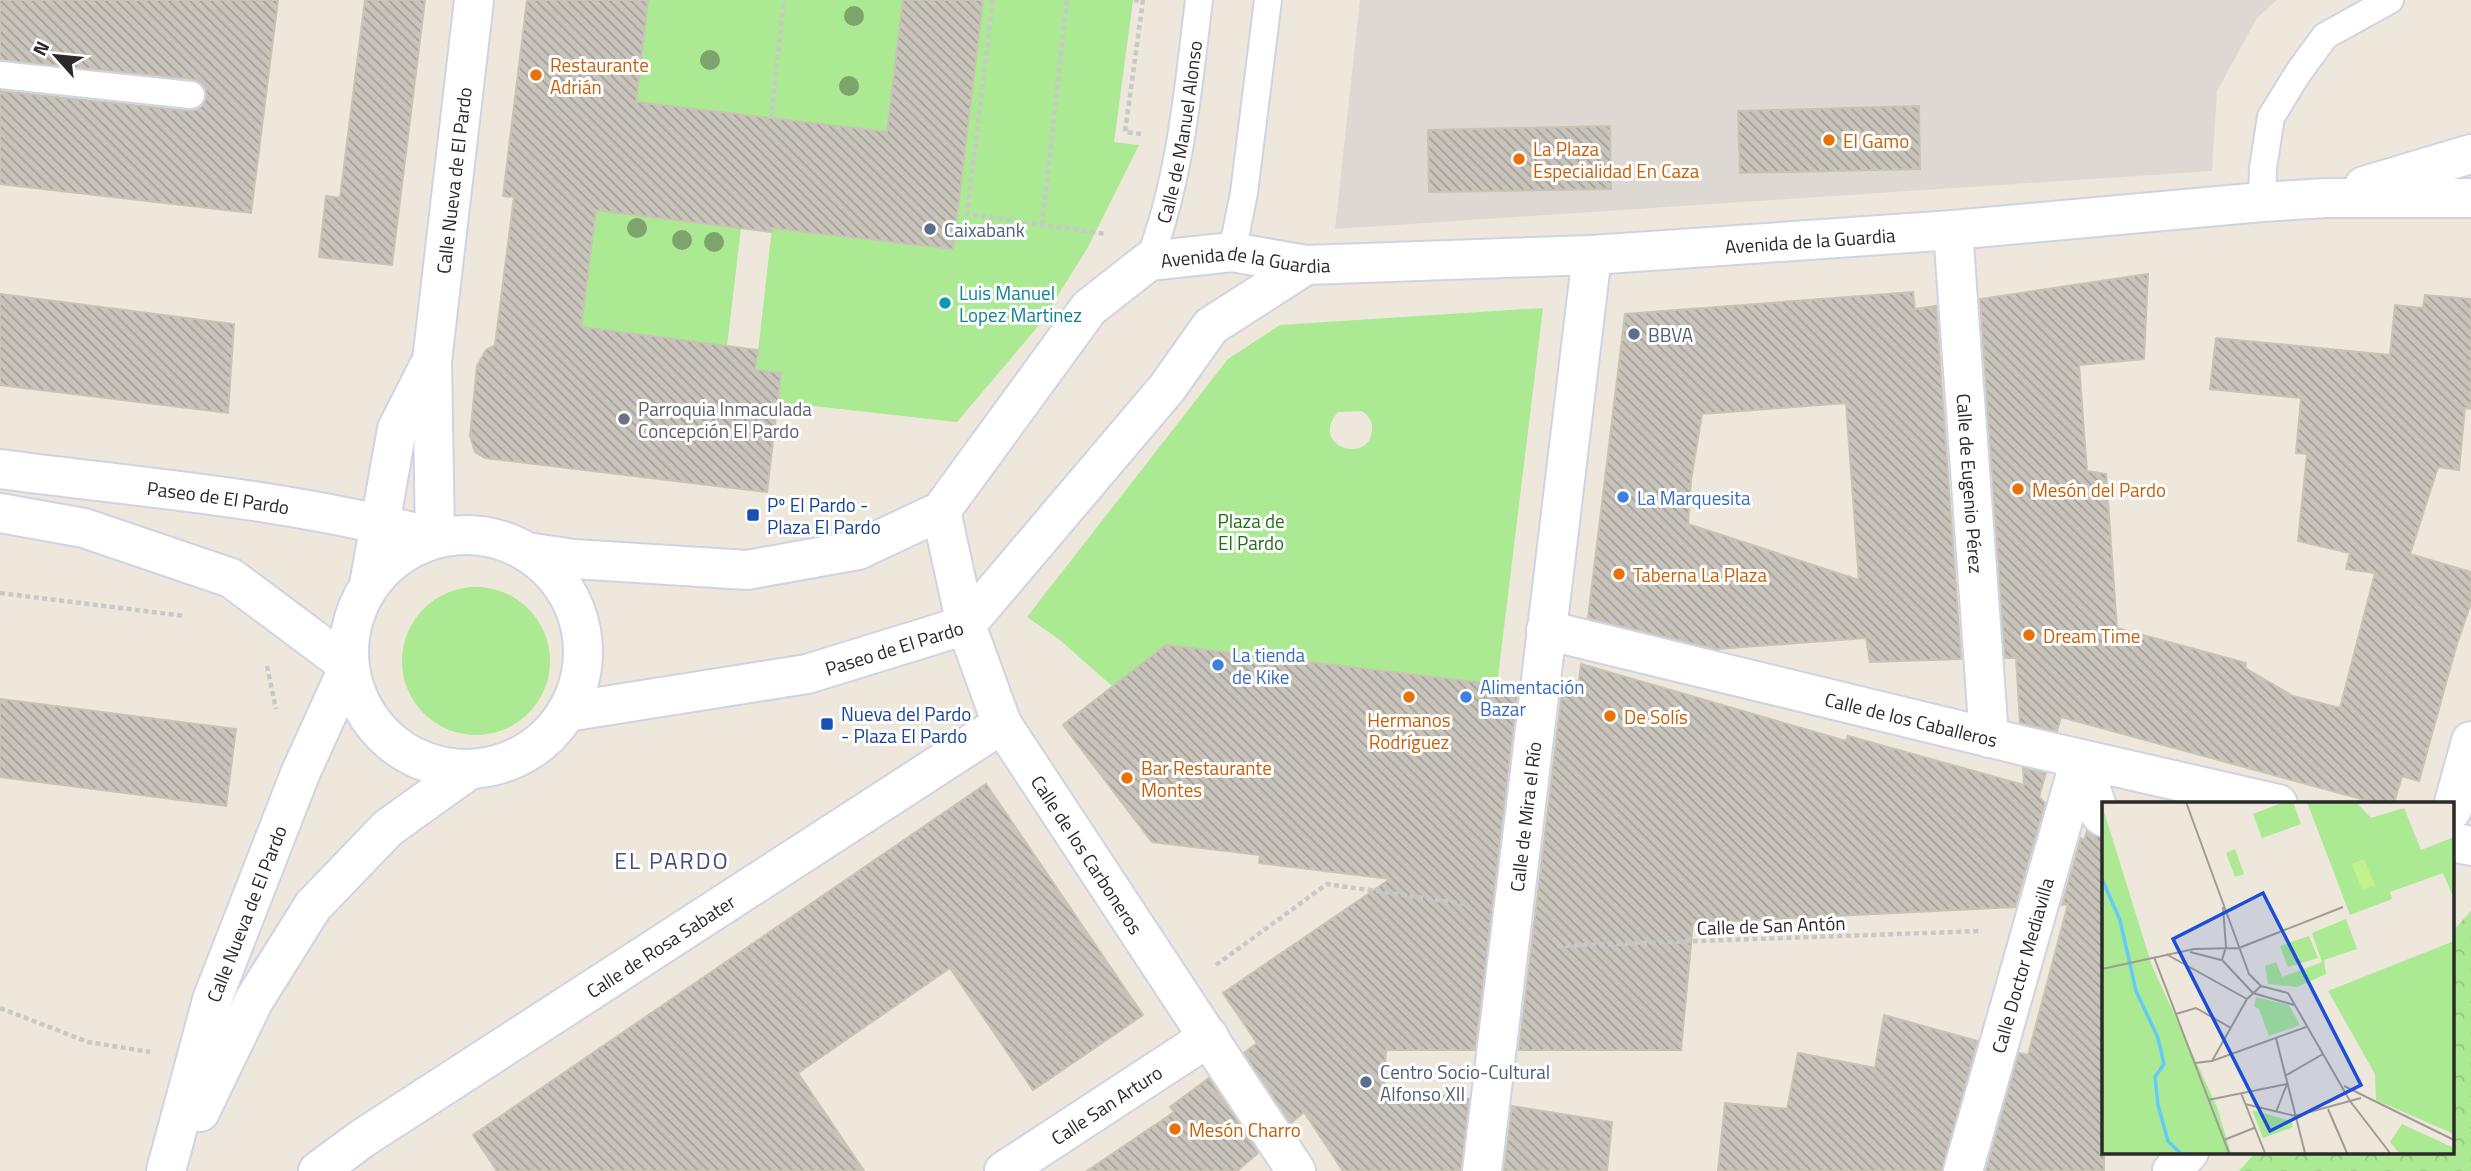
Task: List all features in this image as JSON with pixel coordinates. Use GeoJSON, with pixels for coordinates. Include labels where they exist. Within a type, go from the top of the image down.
{"type":"FeatureCollection","features":[{"type":"Feature","properties":{"kind":"street","name":"Calle Nueva de El Pardo"},"geometry":{"type":"LineString","coordinates":[[435,538],[432,361],[474,0]]}},
{"type":"Feature","properties":{"kind":"street"},"geometry":{"type":"LineString","coordinates":[[2326,198],[2471,154]]}},
{"type":"Feature","properties":{"kind":"street","name":"Avenida de la Guardia"},"geometry":{"type":"LineString","coordinates":[[1149,261],[1232,252],[1306,265],[1592,255],[1953,230],[2262,202],[2326,198],[2471,198]]}},
{"type":"Feature","properties":{"kind":"street","name":"Calle de Eugenio Pérez"},"geometry":{"type":"LineString","coordinates":[[1953,230],[1989,738]]}},
{"type":"Feature","properties":{"kind":"street","name":"Paseo de El Pardo"},"geometry":{"type":"LineString","coordinates":[[567,712],[807,674],[966,625],[1167,388],[1211,326],[1227,281],[1232,252]]}},
{"type":"Feature","properties":{"kind":"street","name":"Calle de Mira el Río"},"geometry":{"type":"LineString","coordinates":[[1482,1171],[1592,255]]}},
{"type":"Feature","properties":{"kind":"street"},"geometry":{"type":"LineString","coordinates":[[533,554],[747,570],[858,550],[941,510],[1089,308],[1149,261]]}},
{"type":"Feature","properties":{"kind":"street","name":"Paseo de El Pardo"},"geometry":{"type":"LineString","coordinates":[[1211,326],[1306,265]]}},
{"type":"Feature","properties":{"kind":"street","name":"Calle Nueva de El Pardo"},"geometry":{"type":"LineString","coordinates":[[369,585],[397,429],[432,361]]}},
{"type":"Feature","properties":{"kind":"street","name":"Paseo de El Pardo"},"geometry":{"type":"LineString","coordinates":[[0,469],[251,501],[379,523],[435,538]]}},
{"type":"Feature","properties":{"kind":"street","name":"Calle de los Carboneros"},"geometry":{"type":"LineString","coordinates":[[941,510],[966,625],[1002,724],[1296,1171]]}},
{"type":"Feature","properties":{"kind":"street"},"geometry":{"type":"LineString","coordinates":[[0,513],[84,528],[231,578],[349,666]]}},
{"type":"Feature","properties":{"kind":"street"},"geometry":{"type":"LineString","coordinates":[[468,534],[506,540],[533,554],[558,577],[575,607],[583,635],[583,664],[578,689],[567,712],[554,730],[535,747],[512,760],[491,767],[469,770],[440,767],[413,757],[395,746],[379,732],[358,699],[349,666],[349,636],[357,607],[369,585],[381,569],[410,547],[435,538],[468,534]]}},
{"type":"Feature","properties":{"kind":"street","name":"Calle de los Caballeros"},"geometry":{"type":"LineString","coordinates":[[1546,630],[2080,760],[2273,802]]}},
{"type":"Feature","properties":{"kind":"street","name":"Calle Nueva de El Pardo"},"geometry":{"type":"LineString","coordinates":[[166,1171],[212,1000],[300,774],[349,666]]}},
{"type":"Feature","properties":{"kind":"street","name":"Calle de Rosa Sabater"},"geometry":{"type":"LineString","coordinates":[[318,1171],[363,1138],[1002,724]]}},
{"type":"Feature","properties":{"kind":"street"},"geometry":{"type":"LineString","coordinates":[[2454,803],[2471,741]]}},
{"type":"Feature","properties":{"kind":"street"},"geometry":{"type":"LineString","coordinates":[[2080,760],[2102,816]]}},
{"type":"Feature","properties":{"kind":"street","name":"Calle Doctor Mediavilla"},"geometry":{"type":"LineString","coordinates":[[1963,1171],[2080,760]]}},
{"type":"Feature","properties":{"kind":"street","name":"Calle Nueva de El Pardo"},"geometry":{"type":"LineString","coordinates":[[172,1171],[253,1002],[313,906],[388,828],[469,770]]}},
{"type":"Feature","properties":{"kind":"street","name":"Calle San Arturo"},"geometry":{"type":"LineString","coordinates":[[1004,1171],[1209,1037]]}},
{"type":"Feature","properties":{"kind":"street"},"geometry":{"type":"LineString","coordinates":[[2172,1171],[2187,1154]]}},
{"type":"Feature","properties":{"kind":"lane","name":"Calle de Manuel Alonso"},"geometry":{"type":"LineString","coordinates":[[1149,261],[1163,224],[1181,140],[1199,0]]}},
{"type":"Feature","properties":{"kind":"lane"},"geometry":{"type":"LineString","coordinates":[[1232,252],[1244,194],[1268,0]]}},
{"type":"Feature","properties":{"kind":"lane"},"geometry":{"type":"LineString","coordinates":[[2262,202],[2263,168],[2271,117],[2291,84],[2325,36],[2390,0]]}},
{"type":"Feature","properties":{"kind":"lane"},"geometry":{"type":"LineString","coordinates":[[0,75],[191,95]]}},
{"type":"Feature","properties":{"kind":"path"},"geometry":{"type":"LineString","coordinates":[[771,119],[784,0]]}},
{"type":"Feature","properties":{"kind":"path"},"geometry":{"type":"LineString","coordinates":[[993,0],[967,214],[1109,234]]}},
{"type":"Feature","properties":{"kind":"path"},"geometry":{"type":"LineString","coordinates":[[1042,225],[1068,0]]}},
{"type":"Feature","properties":{"kind":"path"},"geometry":{"type":"LineString","coordinates":[[1134,0],[1143,1],[1125,132],[1146,135]]}},
{"type":"Feature","properties":{"kind":"path"},"geometry":{"type":"LineString","coordinates":[[0,593],[191,617]]}},
{"type":"Feature","properties":{"kind":"path"},"geometry":{"type":"LineString","coordinates":[[265,655],[276,712]]}},
{"type":"Feature","properties":{"kind":"path","name":"Calle de San Antón"},"geometry":{"type":"LineString","coordinates":[[1241,946],[1327,884],[1513,930],[2031,930]]}},
{"type":"Feature","properties":{"kind":"path"},"geometry":{"type":"LineString","coordinates":[[0,1008],[88,1042],[162,1054]]}},
{"type":"Feature","properties":{"kind":"green space"},"geometry":{"type":"Polygon","coordinates":[[[648,0],[903,0],[887,132],[636,102],[648,0]]]}},
{"type":"Feature","properties":{"kind":"green space"},"geometry":{"type":"Polygon","coordinates":[[[983,0],[1133,0],[1114,142],[1139,145],[1088,247],[1040,324],[957,422],[778,402],[781,373],[756,370],[772,228],[953,249],[983,0]]]}},
{"type":"Feature","properties":{"kind":"green space"},"geometry":{"type":"Polygon","coordinates":[[[596,210],[741,228],[727,346],[581,327],[596,210]]]}},
{"type":"Feature","properties":{"kind":"green space","name":"Plaza de El Pardo"},"geometry":{"type":"Polygon","coordinates":[[[1543,308],[1497,685],[1166,645],[1112,686],[1060,640],[1027,617],[1228,359],[1280,325],[1543,308]],[[1362,411],[1338,412],[1331,424],[1330,434],[1335,442],[1352,449],[1362,447],[1369,441],[1372,424],[1362,411]]]}},
{"type":"Feature","properties":{"kind":"green space"},"geometry":{"type":"Polygon","coordinates":[[[476,587],[504,593],[517,599],[528,609],[538,620],[544,633],[550,661],[544,689],[538,702],[528,713],[517,723],[504,729],[476,735],[448,729],[435,723],[424,713],[414,702],[408,689],[402,661],[408,633],[414,620],[424,609],[435,599],[448,593],[476,587]]]}},
{"type":"Feature","properties":{"kind":"green space"},"geometry":{"type":"Polygon","coordinates":[[[2471,911],[2471,1171],[2239,1171],[2254,1154],[2454,1154],[2454,930],[2471,911]]]}},
{"type":"Feature","properties":{"kind":"shaded area"},"geometry":{"type":"Polygon","coordinates":[[[1360,0],[2277,0],[2257,18],[2217,91],[2212,171],[1335,229],[1360,0]]]}},
{"type":"Feature","properties":{"kind":"building"},"geometry":{"type":"Polygon","coordinates":[[[0,0],[278,0],[251,213],[0,184],[0,91],[189,111],[197,110],[203,105],[207,96],[201,83],[193,79],[0,60],[0,0]]]}},
{"type":"Feature","properties":{"kind":"building"},"geometry":{"type":"Polygon","coordinates":[[[365,0],[425,0],[392,265],[319,257],[326,196],[340,198],[365,0]]]}},
{"type":"Feature","properties":{"kind":"building"},"geometry":{"type":"Polygon","coordinates":[[[527,0],[648,0],[636,102],[887,132],[903,0],[983,0],[953,249],[772,228],[772,232],[596,210],[581,327],[758,350],[755,370],[781,373],[767,492],[485,458],[475,452],[470,436],[477,366],[486,350],[495,345],[514,197],[503,196],[527,0]]]}},
{"type":"Feature","properties":{"kind":"building","name":"El Gamo"},"geometry":{"type":"Polygon","coordinates":[[[1919,106],[1920,169],[1740,173],[1738,111],[1919,106]]]}},
{"type":"Feature","properties":{"kind":"building","name":"La Plaza Especialidad En Caza"},"geometry":{"type":"Polygon","coordinates":[[[1610,126],[1611,189],[1429,192],[1428,130],[1610,126]]]}},
{"type":"Feature","properties":{"kind":"building"},"geometry":{"type":"Polygon","coordinates":[[[2148,274],[2144,359],[2079,365],[2087,471],[2106,474],[2117,628],[2246,663],[2245,668],[2293,696],[2340,708],[2375,573],[2346,569],[2350,553],[2298,541],[2307,454],[2296,453],[2301,398],[2210,389],[2216,338],[2390,355],[2395,305],[2423,308],[2425,295],[2471,299],[2471,409],[2465,408],[2459,470],[2438,467],[2410,554],[2471,572],[2471,603],[2419,781],[2402,776],[2394,802],[2372,802],[2061,717],[2057,731],[2020,723],[2016,658],[2005,658],[1980,299],[2148,274]]]}},
{"type":"Feature","properties":{"kind":"building"},"geometry":{"type":"Polygon","coordinates":[[[1913,292],[1915,309],[1936,306],[1961,659],[1870,662],[1866,638],[1717,649],[1588,618],[1625,314],[1913,292]],[[1846,403],[1702,414],[1691,480],[1688,524],[1859,580],[1846,403]]]}},
{"type":"Feature","properties":{"kind":"building"},"geometry":{"type":"Polygon","coordinates":[[[0,294],[234,324],[228,413],[0,385],[0,294]]]}},
{"type":"Feature","properties":{"kind":"building"},"geometry":{"type":"Polygon","coordinates":[[[1166,645],[1518,687],[1475,1050],[1386,1050],[1384,1086],[1469,1099],[1461,1171],[1343,1171],[1304,1112],[1291,1123],[1244,1053],[1257,1043],[1223,993],[1390,879],[1259,863],[1260,855],[1152,842],[1063,725],[1166,645]]]}},
{"type":"Feature","properties":{"kind":"building"},"geometry":{"type":"Polygon","coordinates":[[[1581,664],[1846,741],[1848,736],[2024,785],[2023,768],[2046,773],[2039,797],[2045,803],[2015,907],[1693,923],[1681,1050],[1519,1050],[1562,692],[1577,694],[1581,664]]]}},
{"type":"Feature","properties":{"kind":"building"},"geometry":{"type":"Polygon","coordinates":[[[0,699],[236,729],[226,806],[0,777],[0,699]]]}},
{"type":"Feature","properties":{"kind":"building"},"geometry":{"type":"Polygon","coordinates":[[[986,784],[1143,1015],[1033,1090],[950,968],[798,1073],[864,1171],[497,1171],[473,1135],[986,784]]]}},
{"type":"Feature","properties":{"kind":"building"},"geometry":{"type":"Polygon","coordinates":[[[2087,831],[2102,838],[2104,1171],[1986,1171],[2019,1053],[2028,1055],[2068,904],[2062,905],[2081,838],[2084,841],[2087,831]]]}},
{"type":"Feature","properties":{"kind":"building"},"geometry":{"type":"Polygon","coordinates":[[[1884,1015],[1977,1041],[1942,1171],[1718,1171],[1725,1103],[1787,1109],[1798,1053],[1875,1068],[1884,1015]]]}},
{"type":"Feature","properties":{"kind":"building"},"geometry":{"type":"Polygon","coordinates":[[[1209,1078],[1258,1153],[1237,1171],[1087,1171],[1174,1112],[1170,1107],[1209,1078]]]}},
{"type":"Feature","properties":{"kind":"building"},"geometry":{"type":"Polygon","coordinates":[[[1512,1106],[1612,1122],[1607,1171],[1504,1171],[1512,1106]]]}},
{"type":"Feature","properties":{"kind":"place","name":"Restaurante Adrián"},"geometry":{"type":"Point","coordinates":[536,75]}},
{"type":"Feature","properties":{"kind":"place","name":"El Gamo"},"geometry":{"type":"Point","coordinates":[1829,140]}},
{"type":"Feature","properties":{"kind":"place","name":"La Plaza Especialidad En Caza"},"geometry":{"type":"Point","coordinates":[1519,159]}},
{"type":"Feature","properties":{"kind":"place","name":"Caixabank"},"geometry":{"type":"Point","coordinates":[930,229]}},
{"type":"Feature","properties":{"kind":"place","name":"Luis Manuel Lopez Martinez"},"geometry":{"type":"Point","coordinates":[945,303]}},
{"type":"Feature","properties":{"kind":"place","name":"BBVA"},"geometry":{"type":"Point","coordinates":[1634,334]}},
{"type":"Feature","properties":{"kind":"place","name":"Parroquia Inmaculada Concepción El Pardo"},"geometry":{"type":"Point","coordinates":[624,419]}},
{"type":"Feature","properties":{"kind":"place","name":"Mesón del Pardo"},"geometry":{"type":"Point","coordinates":[2018,489]}},
{"type":"Feature","properties":{"kind":"place","name":"La Marquesita"},"geometry":{"type":"Point","coordinates":[1623,497]}},
{"type":"Feature","properties":{"kind":"place","name":"Pº El Pardo - Plaza El Pardo"},"geometry":{"type":"Point","coordinates":[753,515]}},
{"type":"Feature","properties":{"kind":"place","name":"Taberna La Plaza"},"geometry":{"type":"Point","coordinates":[1619,574]}},
{"type":"Feature","properties":{"kind":"place","name":"Dream Time"},"geometry":{"type":"Point","coordinates":[2029,635]}},
{"type":"Feature","properties":{"kind":"place","name":"La tienda de Kike"},"geometry":{"type":"Point","coordinates":[1218,665]}},
{"type":"Feature","properties":{"kind":"place","name":"Hermanos Rodríguez"},"geometry":{"type":"Point","coordinates":[1409,697]}},
{"type":"Feature","properties":{"kind":"place","name":"Alimentación Bazar"},"geometry":{"type":"Point","coordinates":[1466,697]}},
{"type":"Feature","properties":{"kind":"place","name":"De Solís"},"geometry":{"type":"Point","coordinates":[1610,716]}},
{"type":"Feature","properties":{"kind":"place","name":"Nueva del Pardo - Plaza El Pardo"},"geometry":{"type":"Point","coordinates":[827,724]}},
{"type":"Feature","properties":{"kind":"place","name":"Bar Restaurante Montes"},"geometry":{"type":"Point","coordinates":[1127,778]}},
{"type":"Feature","properties":{"kind":"place","name":"Centro Socio-Cultural Alfonso XII"},"geometry":{"type":"Point","coordinates":[1366,1082]}},
{"type":"Feature","properties":{"kind":"place","name":"Mesón Charro"},"geometry":{"type":"Point","coordinates":[1175,1129]}},
{"type":"Feature","properties":{"kind":"district","name":"EL PARDO"},"geometry":{"type":"Point","coordinates":[672,860]}}]}
